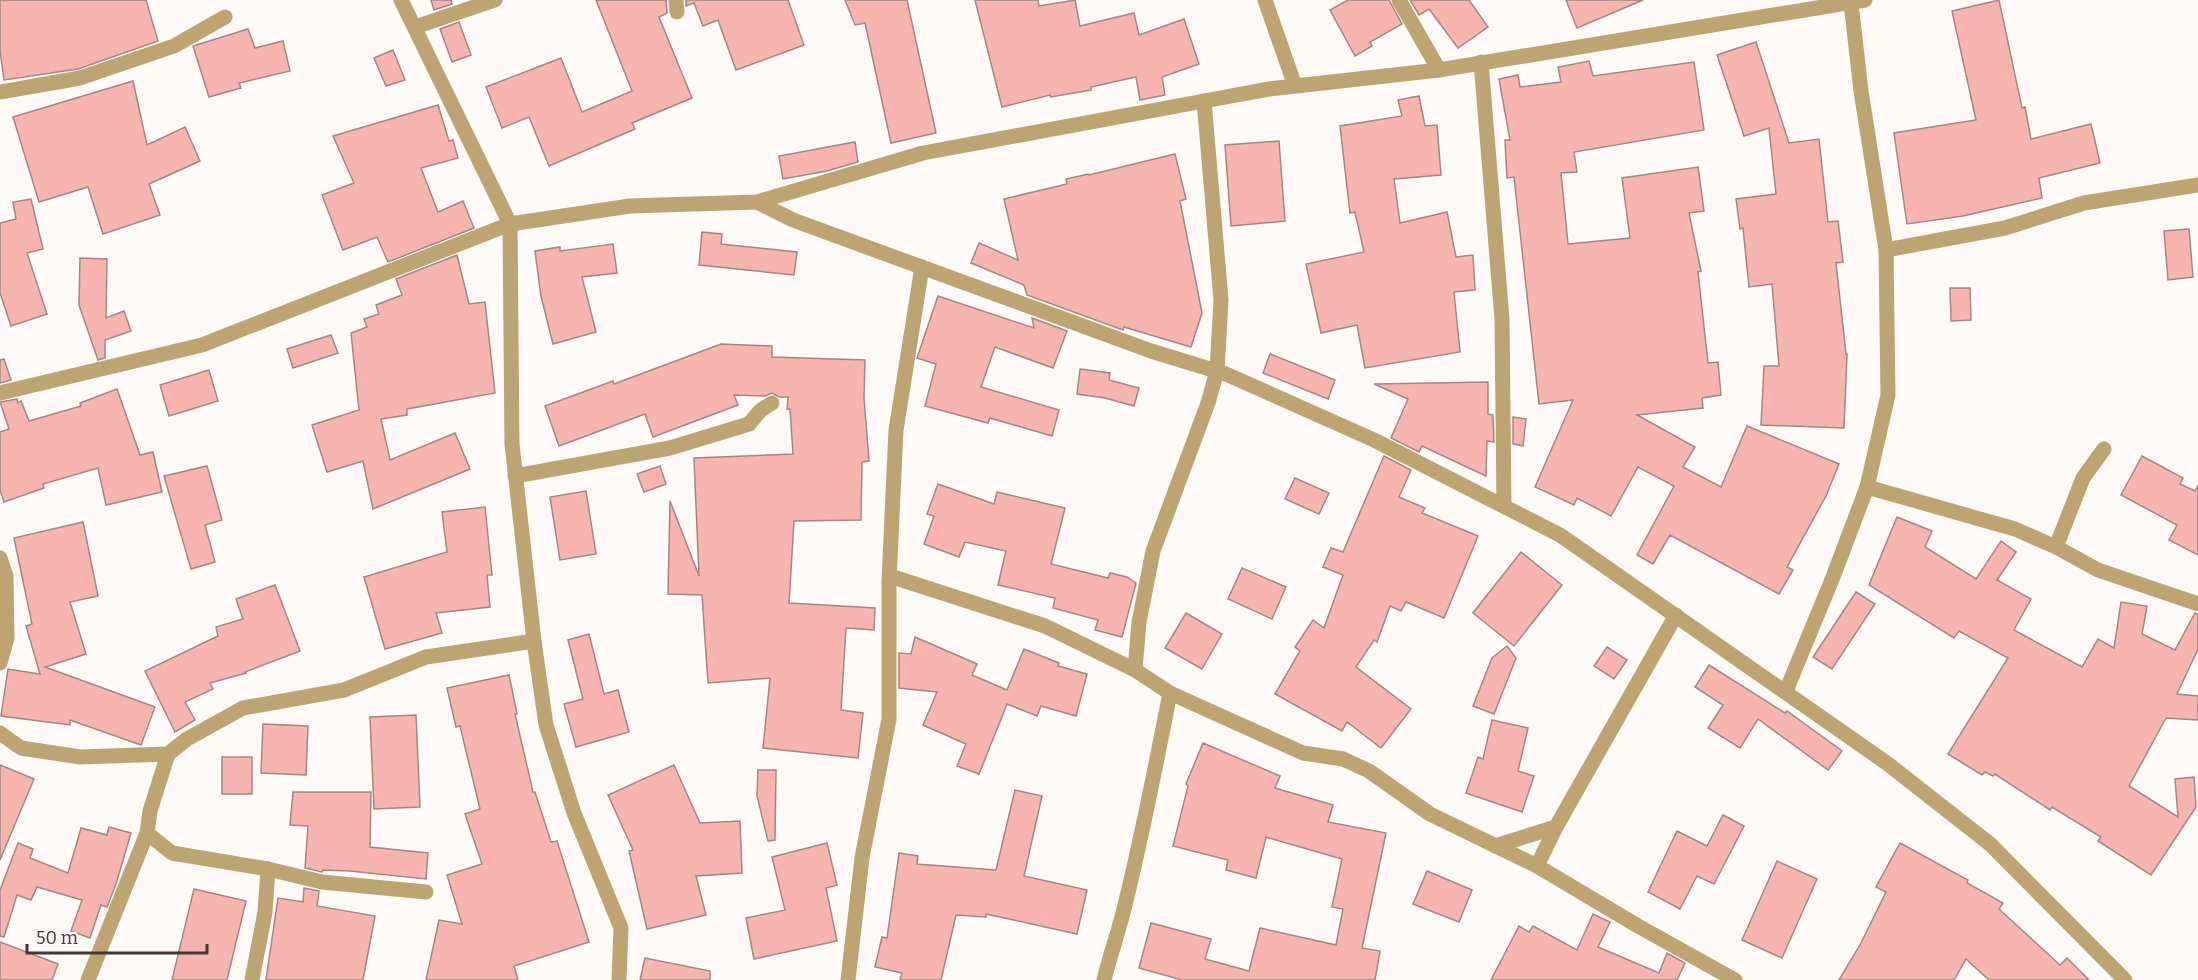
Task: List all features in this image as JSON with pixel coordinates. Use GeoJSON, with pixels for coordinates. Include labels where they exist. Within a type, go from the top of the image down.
{"type":"FeatureCollection","features":[{"type":"Feature","properties":{"kind":"street"},"geometry":{"type":"LineString","coordinates":[[401,0],[510,224],[512,444],[534,641],[546,725],[574,813],[621,928],[620,980]]}},
{"type":"Feature","properties":{"kind":"street"},"geometry":{"type":"LineString","coordinates":[[415,27],[495,0]]}},
{"type":"Feature","properties":{"kind":"street"},"geometry":{"type":"LineString","coordinates":[[1265,0],[1295,86]]}},
{"type":"Feature","properties":{"kind":"street"},"geometry":{"type":"LineString","coordinates":[[1399,0],[1439,70]]}},
{"type":"Feature","properties":{"kind":"street"},"geometry":{"type":"LineString","coordinates":[[0,393],[202,345],[510,224],[630,206],[757,202],[923,153],[1204,101],[1295,86],[1439,70],[1858,2],[1861,91],[1886,250],[1888,395],[1867,487],[1786,691]]}},
{"type":"Feature","properties":{"kind":"street"},"geometry":{"type":"LineString","coordinates":[[0,92],[80,78],[174,46],[225,17]]}},
{"type":"Feature","properties":{"kind":"street"},"geometry":{"type":"LineString","coordinates":[[1481,62],[1502,319],[1504,506]]}},
{"type":"Feature","properties":{"kind":"street"},"geometry":{"type":"LineString","coordinates":[[1135,670],[1139,622],[1153,551],[1208,404],[1217,371],[1221,300],[1204,101]]}},
{"type":"Feature","properties":{"kind":"street"},"geometry":{"type":"LineString","coordinates":[[1886,250],[2005,228],[2084,203],[2198,184]]}},
{"type":"Feature","properties":{"kind":"street"},"geometry":{"type":"LineString","coordinates":[[757,202],[794,220],[1151,351],[1217,371],[1374,440],[1560,535],[1888,764],[1990,844],[2125,980]]}},
{"type":"Feature","properties":{"kind":"street"},"geometry":{"type":"LineString","coordinates":[[848,980],[862,858],[889,719],[890,576],[896,430],[922,267]]}},
{"type":"Feature","properties":{"kind":"street"},"geometry":{"type":"LineString","coordinates":[[515,476],[670,448],[749,424],[761,410],[772,403]]}},
{"type":"Feature","properties":{"kind":"street"},"geometry":{"type":"LineString","coordinates":[[2056,547],[2084,478],[2104,449]]}},
{"type":"Feature","properties":{"kind":"street"},"geometry":{"type":"LineString","coordinates":[[1867,487],[2015,529],[2056,547],[2098,570],[2198,603]]}},
{"type":"Feature","properties":{"kind":"street"},"geometry":{"type":"LineString","coordinates":[[0,558],[6,576],[7,638],[0,663]]}},
{"type":"Feature","properties":{"kind":"street"},"geometry":{"type":"LineString","coordinates":[[890,576],[1045,626],[1135,670],[1170,693],[1303,753],[1343,759],[1369,771],[1430,814],[1537,866],[1638,927],[1735,980]]}},
{"type":"Feature","properties":{"kind":"street"},"geometry":{"type":"LineString","coordinates":[[1537,866],[1556,827],[1676,615]]}},
{"type":"Feature","properties":{"kind":"street"},"geometry":{"type":"LineString","coordinates":[[0,733],[21,748],[80,757],[168,754],[187,740],[243,708],[344,690],[426,657],[534,641]]}},
{"type":"Feature","properties":{"kind":"street"},"geometry":{"type":"LineString","coordinates":[[1106,979],[1151,793],[1170,693]]}},
{"type":"Feature","properties":{"kind":"street"},"geometry":{"type":"LineString","coordinates":[[88,980],[147,833],[150,811],[168,754]]}},
{"type":"Feature","properties":{"kind":"street"},"geometry":{"type":"LineString","coordinates":[[1495,846],[1556,827]]}},
{"type":"Feature","properties":{"kind":"street"},"geometry":{"type":"LineString","coordinates":[[147,833],[172,853],[268,869],[322,882],[426,892]]}},
{"type":"Feature","properties":{"kind":"street"},"geometry":{"type":"LineString","coordinates":[[252,980],[265,912],[268,869]]}},
{"type":"Feature","properties":{"kind":"building"},"geometry":{"type":"Polygon","coordinates":[[[0,0],[146,0],[158,41],[78,69],[4,80],[0,50],[0,0]]]}},
{"type":"Feature","properties":{"kind":"building"},"geometry":{"type":"Polygon","coordinates":[[[431,0],[451,0],[452,4],[434,10],[431,0]]]}},
{"type":"Feature","properties":{"kind":"building"},"geometry":{"type":"Polygon","coordinates":[[[596,0],[666,0],[667,13],[659,17],[692,98],[632,123],[635,129],[549,166],[529,117],[502,128],[486,87],[561,58],[582,112],[632,91],[596,0]]]}},
{"type":"Feature","properties":{"kind":"building"},"geometry":{"type":"Polygon","coordinates":[[[686,0],[788,0],[804,45],[736,70],[718,20],[703,26],[694,3],[686,6],[686,0]]]}},
{"type":"Feature","properties":{"kind":"building"},"geometry":{"type":"Polygon","coordinates":[[[845,0],[907,0],[936,133],[891,143],[865,23],[855,25],[845,0]]]}},
{"type":"Feature","properties":{"kind":"building"},"geometry":{"type":"Polygon","coordinates":[[[975,0],[1038,0],[1039,6],[1075,0],[1080,26],[1134,13],[1139,35],[1184,19],[1199,64],[1162,77],[1165,95],[1140,100],[1136,77],[1091,87],[1091,90],[1051,97],[1050,95],[1002,107],[975,0]]]}},
{"type":"Feature","properties":{"kind":"building"},"geometry":{"type":"Polygon","coordinates":[[[1348,0],[1389,0],[1402,24],[1370,42],[1372,46],[1355,56],[1330,10],[1348,0]]]}},
{"type":"Feature","properties":{"kind":"building"},"geometry":{"type":"Polygon","coordinates":[[[1410,0],[1469,0],[1488,27],[1458,48],[1429,9],[1419,15],[1410,0]]]}},
{"type":"Feature","properties":{"kind":"building"},"geometry":{"type":"Polygon","coordinates":[[[1566,0],[1643,0],[1577,28],[1566,0]]]}},
{"type":"Feature","properties":{"kind":"building"},"geometry":{"type":"Polygon","coordinates":[[[1999,0],[2022,108],[2025,107],[2031,139],[2091,124],[2100,163],[2039,178],[2042,198],[1963,216],[1907,224],[1894,133],[1976,120],[1952,11],[1999,0]]]}},
{"type":"Feature","properties":{"kind":"building"},"geometry":{"type":"Polygon","coordinates":[[[459,22],[471,55],[452,62],[440,29],[459,22]]]}},
{"type":"Feature","properties":{"kind":"building"},"geometry":{"type":"Polygon","coordinates":[[[248,29],[255,48],[283,41],[290,71],[239,83],[241,88],[209,97],[193,46],[248,29]]]}},
{"type":"Feature","properties":{"kind":"building"},"geometry":{"type":"Polygon","coordinates":[[[1756,42],[1789,143],[1819,139],[1828,222],[1838,221],[1843,262],[1836,263],[1847,354],[1844,428],[1761,425],[1764,366],[1779,366],[1772,284],[1749,287],[1743,228],[1740,229],[1736,199],[1776,194],[1769,128],[1744,136],[1717,55],[1756,42]]]}},
{"type":"Feature","properties":{"kind":"building"},"geometry":{"type":"Polygon","coordinates":[[[393,50],[405,80],[386,86],[374,58],[393,50]]]}},
{"type":"Feature","properties":{"kind":"building"},"geometry":{"type":"Polygon","coordinates":[[[1589,61],[1593,76],[1694,62],[1704,130],[1574,152],[1577,172],[1561,173],[1568,244],[1630,238],[1622,178],[1698,167],[1704,211],[1689,213],[1701,271],[1698,272],[1708,363],[1718,362],[1721,395],[1702,398],[1703,408],[1637,415],[1695,447],[1683,467],[1721,487],[1747,426],[1839,464],[1826,496],[1787,567],[1793,570],[1779,594],[1670,535],[1653,564],[1637,555],[1674,486],[1638,467],[1611,516],[1577,498],[1574,505],[1535,487],[1573,400],[1539,404],[1514,177],[1507,178],[1505,140],[1510,140],[1499,79],[1518,75],[1520,87],[1561,82],[1558,67],[1589,61]]]}},
{"type":"Feature","properties":{"kind":"building"},"geometry":{"type":"Polygon","coordinates":[[[133,81],[147,145],[185,127],[200,161],[149,184],[160,215],[103,234],[88,187],[39,202],[13,117],[133,81]]]}},
{"type":"Feature","properties":{"kind":"building"},"geometry":{"type":"Polygon","coordinates":[[[1419,96],[1425,126],[1437,125],[1441,175],[1394,179],[1400,223],[1447,212],[1456,257],[1473,255],[1475,290],[1454,292],[1460,352],[1365,368],[1357,325],[1321,333],[1306,264],[1364,252],[1355,212],[1350,213],[1340,126],[1402,116],[1398,100],[1419,96]]]}},
{"type":"Feature","properties":{"kind":"building"},"geometry":{"type":"Polygon","coordinates":[[[438,105],[449,141],[453,140],[458,158],[421,168],[438,212],[463,201],[474,228],[388,262],[377,237],[343,250],[322,195],[354,183],[333,136],[438,105]]]}},
{"type":"Feature","properties":{"kind":"building"},"geometry":{"type":"Polygon","coordinates":[[[1279,141],[1285,221],[1231,226],[1225,145],[1279,141]]]}},
{"type":"Feature","properties":{"kind":"building"},"geometry":{"type":"Polygon","coordinates":[[[855,142],[858,162],[827,171],[783,179],[779,156],[855,142]]]}},
{"type":"Feature","properties":{"kind":"building"},"geometry":{"type":"Polygon","coordinates":[[[1175,154],[1186,199],[1180,201],[1202,313],[1191,347],[1124,327],[1123,330],[1027,295],[1024,285],[971,263],[979,243],[1018,260],[1004,199],[1067,184],[1066,179],[1175,154]]]}},
{"type":"Feature","properties":{"kind":"building"},"geometry":{"type":"Polygon","coordinates":[[[31,199],[43,249],[27,253],[47,314],[11,326],[0,293],[0,223],[16,219],[13,202],[31,199]]]}},
{"type":"Feature","properties":{"kind":"building"},"geometry":{"type":"Polygon","coordinates":[[[2189,229],[2193,277],[2168,280],[2164,231],[2189,229]]]}},
{"type":"Feature","properties":{"kind":"building"},"geometry":{"type":"Polygon","coordinates":[[[702,232],[722,234],[721,244],[797,252],[794,275],[699,265],[702,232]]]}},
{"type":"Feature","properties":{"kind":"building"},"geometry":{"type":"Polygon","coordinates":[[[613,244],[617,273],[582,277],[596,332],[553,344],[541,296],[535,251],[560,247],[560,251],[613,244]]]}},
{"type":"Feature","properties":{"kind":"building"},"geometry":{"type":"Polygon","coordinates":[[[457,255],[469,304],[485,302],[495,393],[407,409],[407,415],[381,419],[390,460],[455,433],[470,469],[373,509],[363,461],[327,472],[312,425],[359,410],[351,333],[367,327],[364,319],[379,314],[376,305],[402,295],[396,279],[457,255]]]}},
{"type":"Feature","properties":{"kind":"building"},"geometry":{"type":"Polygon","coordinates":[[[80,258],[107,259],[106,318],[124,311],[131,331],[105,340],[105,358],[98,360],[79,305],[80,258]]]}},
{"type":"Feature","properties":{"kind":"building"},"geometry":{"type":"Polygon","coordinates":[[[1950,288],[1970,288],[1971,320],[1951,321],[1950,288]]]}},
{"type":"Feature","properties":{"kind":"building"},"geometry":{"type":"Polygon","coordinates":[[[938,296],[1034,328],[1032,318],[1067,331],[1053,368],[995,347],[981,387],[1059,410],[1052,436],[990,418],[988,423],[925,406],[936,364],[917,358],[938,296]]]}},
{"type":"Feature","properties":{"kind":"building"},"geometry":{"type":"Polygon","coordinates":[[[331,335],[338,353],[293,368],[287,349],[331,335]]]}},
{"type":"Feature","properties":{"kind":"building"},"geometry":{"type":"Polygon","coordinates":[[[721,344],[772,346],[772,357],[865,360],[864,398],[869,461],[862,462],[861,520],[794,521],[789,603],[875,608],[874,630],[846,628],[841,710],[863,713],[858,758],[763,748],[770,678],[708,683],[702,595],[668,594],[670,501],[699,576],[694,458],[793,454],[790,409],[787,409],[788,397],[779,397],[772,393],[765,396],[734,395],[738,405],[653,437],[645,414],[559,446],[545,406],[613,381],[614,384],[721,344]]]}},
{"type":"Feature","properties":{"kind":"building"},"geometry":{"type":"Polygon","coordinates":[[[1270,354],[1335,380],[1328,399],[1263,373],[1270,354]]]}},
{"type":"Feature","properties":{"kind":"building"},"geometry":{"type":"Polygon","coordinates":[[[4,359],[11,380],[0,383],[0,360],[4,359]]]}},
{"type":"Feature","properties":{"kind":"building"},"geometry":{"type":"Polygon","coordinates":[[[1080,369],[1110,373],[1109,380],[1139,388],[1134,406],[1105,398],[1077,394],[1080,369]]]}},
{"type":"Feature","properties":{"kind":"building"},"geometry":{"type":"Polygon","coordinates":[[[209,370],[218,401],[169,416],[160,385],[209,370]]]}},
{"type":"Feature","properties":{"kind":"building"},"geometry":{"type":"Polygon","coordinates":[[[1488,382],[1488,414],[1493,415],[1494,442],[1487,441],[1486,476],[1422,446],[1419,452],[1391,438],[1408,399],[1374,384],[1488,382]]]}},
{"type":"Feature","properties":{"kind":"building"},"geometry":{"type":"Polygon","coordinates":[[[117,389],[140,455],[153,452],[162,492],[106,505],[98,468],[43,484],[44,488],[4,502],[0,490],[0,432],[9,429],[0,402],[17,399],[18,403],[21,401],[29,421],[81,406],[80,403],[117,389]]]}},
{"type":"Feature","properties":{"kind":"building"},"geometry":{"type":"Polygon","coordinates":[[[1513,417],[1526,419],[1523,446],[1513,444],[1513,417]]]}},
{"type":"Feature","properties":{"kind":"building"},"geometry":{"type":"Polygon","coordinates":[[[1384,456],[1411,470],[1399,497],[1425,508],[1422,513],[1478,536],[1444,618],[1406,602],[1401,611],[1390,606],[1377,642],[1374,640],[1356,667],[1411,709],[1381,748],[1347,722],[1342,731],[1275,694],[1300,651],[1295,647],[1313,620],[1324,628],[1343,575],[1323,567],[1331,548],[1343,552],[1384,456]]]}},
{"type":"Feature","properties":{"kind":"building"},"geometry":{"type":"Polygon","coordinates":[[[2142,456],[2183,478],[2180,484],[2195,491],[2198,485],[2198,555],[2169,540],[2177,525],[2121,495],[2142,456]]]}},
{"type":"Feature","properties":{"kind":"building"},"geometry":{"type":"Polygon","coordinates":[[[207,466],[222,520],[205,525],[215,562],[191,569],[164,476],[207,466]]]}},
{"type":"Feature","properties":{"kind":"building"},"geometry":{"type":"Polygon","coordinates":[[[660,466],[666,484],[644,492],[637,474],[660,466]]]}},
{"type":"Feature","properties":{"kind":"building"},"geometry":{"type":"Polygon","coordinates":[[[1295,478],[1329,493],[1319,514],[1285,499],[1295,478]]]}},
{"type":"Feature","properties":{"kind":"building"},"geometry":{"type":"Polygon","coordinates":[[[938,484],[994,504],[997,492],[1065,508],[1051,564],[1108,578],[1110,573],[1127,577],[1136,583],[1122,637],[1095,630],[1098,620],[1053,608],[1055,598],[998,585],[1006,551],[965,542],[959,557],[924,544],[934,516],[927,514],[938,484]]]}},
{"type":"Feature","properties":{"kind":"building"},"geometry":{"type":"Polygon","coordinates":[[[586,491],[596,554],[560,560],[550,497],[586,491]]]}},
{"type":"Feature","properties":{"kind":"building"},"geometry":{"type":"Polygon","coordinates":[[[485,507],[492,575],[487,575],[490,607],[436,613],[442,633],[385,649],[364,577],[447,552],[442,512],[485,507]]]}},
{"type":"Feature","properties":{"kind":"building"},"geometry":{"type":"Polygon","coordinates":[[[1897,517],[1932,531],[1925,547],[1976,579],[2001,541],[2016,552],[1997,580],[2031,599],[2014,630],[2082,667],[2098,639],[2114,648],[2121,602],[2147,606],[2142,634],[2175,650],[2195,613],[2198,614],[2198,649],[2177,694],[2198,696],[2198,720],[2166,718],[2129,786],[2178,817],[2175,779],[2194,777],[2196,807],[2151,875],[2098,841],[2101,837],[2052,807],[2050,810],[1995,774],[1993,776],[1985,772],[1982,775],[1948,754],[2008,658],[1959,631],[1954,638],[1869,585],[1897,517]]]}},
{"type":"Feature","properties":{"kind":"building"},"geometry":{"type":"Polygon","coordinates":[[[83,522],[98,596],[70,602],[86,654],[45,667],[155,707],[141,745],[70,720],[70,725],[1,716],[8,669],[40,674],[26,626],[32,624],[14,538],[83,522]]]}},
{"type":"Feature","properties":{"kind":"building"},"geometry":{"type":"Polygon","coordinates":[[[1521,552],[1562,585],[1514,646],[1473,613],[1521,552]]]}},
{"type":"Feature","properties":{"kind":"building"},"geometry":{"type":"Polygon","coordinates":[[[1242,568],[1286,587],[1272,619],[1228,599],[1242,568]]]}},
{"type":"Feature","properties":{"kind":"building"},"geometry":{"type":"Polygon","coordinates":[[[275,585],[300,651],[246,673],[210,683],[213,689],[185,702],[195,720],[175,732],[145,671],[218,636],[216,627],[243,619],[236,599],[275,585]]]}},
{"type":"Feature","properties":{"kind":"building"},"geometry":{"type":"Polygon","coordinates":[[[1856,592],[1875,604],[1832,669],[1813,657],[1856,592]]]}},
{"type":"Feature","properties":{"kind":"building"},"geometry":{"type":"Polygon","coordinates":[[[1186,613],[1222,634],[1202,669],[1165,648],[1186,613]]]}},
{"type":"Feature","properties":{"kind":"building"},"geometry":{"type":"Polygon","coordinates":[[[589,634],[604,694],[618,690],[629,732],[576,747],[564,704],[583,699],[568,640],[589,634]]]}},
{"type":"Feature","properties":{"kind":"building"},"geometry":{"type":"Polygon","coordinates":[[[915,637],[977,664],[972,675],[1007,690],[1024,649],[1059,663],[1058,666],[1087,674],[1076,716],[1041,706],[1037,716],[1007,704],[979,774],[957,766],[966,744],[923,725],[937,692],[899,688],[899,653],[911,654],[915,637]]]}},
{"type":"Feature","properties":{"kind":"building"},"geometry":{"type":"Polygon","coordinates":[[[1507,646],[1516,658],[1494,714],[1473,706],[1492,658],[1507,646]]]}},
{"type":"Feature","properties":{"kind":"building"},"geometry":{"type":"Polygon","coordinates":[[[1607,647],[1627,660],[1614,679],[1594,666],[1607,647]]]}},
{"type":"Feature","properties":{"kind":"building"},"geometry":{"type":"Polygon","coordinates":[[[1709,665],[1785,713],[1787,711],[1842,751],[1828,770],[1758,719],[1740,748],[1708,728],[1723,705],[1695,687],[1709,665]]]}},
{"type":"Feature","properties":{"kind":"building"},"geometry":{"type":"Polygon","coordinates":[[[509,675],[517,714],[515,714],[533,792],[535,792],[551,842],[557,841],[589,942],[514,966],[518,980],[426,980],[439,920],[462,924],[447,875],[482,864],[465,814],[480,809],[460,726],[456,727],[447,688],[509,675]]]}},
{"type":"Feature","properties":{"kind":"building"},"geometry":{"type":"Polygon","coordinates":[[[416,715],[420,807],[374,809],[370,717],[416,715]]]}},
{"type":"Feature","properties":{"kind":"building"},"geometry":{"type":"Polygon","coordinates":[[[1492,720],[1528,728],[1518,771],[1534,776],[1522,812],[1466,793],[1478,757],[1483,759],[1492,720]]]}},
{"type":"Feature","properties":{"kind":"building"},"geometry":{"type":"Polygon","coordinates":[[[263,724],[308,726],[306,775],[261,773],[263,724]]]}},
{"type":"Feature","properties":{"kind":"building"},"geometry":{"type":"Polygon","coordinates":[[[1203,743],[1280,776],[1275,788],[1333,805],[1328,822],[1386,833],[1362,948],[1380,951],[1375,980],[1182,980],[1139,968],[1151,923],[1211,939],[1205,959],[1249,971],[1260,928],[1336,945],[1343,909],[1332,907],[1342,859],[1266,837],[1256,878],[1226,870],[1228,860],[1173,846],[1188,786],[1186,784],[1203,743]]]}},
{"type":"Feature","properties":{"kind":"building"},"geometry":{"type":"Polygon","coordinates":[[[222,757],[252,757],[252,794],[222,794],[222,757]]]}},
{"type":"Feature","properties":{"kind":"building"},"geometry":{"type":"Polygon","coordinates":[[[0,765],[34,779],[0,860],[0,765]]]}},
{"type":"Feature","properties":{"kind":"building"},"geometry":{"type":"Polygon","coordinates":[[[674,765],[700,823],[740,821],[742,873],[696,876],[706,915],[647,929],[629,851],[633,850],[608,795],[674,765]]]}},
{"type":"Feature","properties":{"kind":"building"},"geometry":{"type":"Polygon","coordinates":[[[758,770],[776,770],[775,840],[768,841],[757,796],[758,770]]]}},
{"type":"Feature","properties":{"kind":"building"},"geometry":{"type":"Polygon","coordinates":[[[1015,790],[1042,796],[1024,876],[1087,890],[1077,934],[986,914],[986,917],[956,915],[941,980],[900,980],[902,973],[875,967],[882,937],[887,938],[899,853],[918,856],[917,864],[996,870],[1015,790]]]}},
{"type":"Feature","properties":{"kind":"building"},"geometry":{"type":"Polygon","coordinates":[[[293,792],[371,792],[370,847],[428,853],[426,879],[350,871],[323,870],[322,872],[305,868],[308,826],[290,825],[293,792]]]}},
{"type":"Feature","properties":{"kind":"building"},"geometry":{"type":"Polygon","coordinates":[[[1723,815],[1744,826],[1714,884],[1697,876],[1680,909],[1648,892],[1677,831],[1707,846],[1723,815]]]}},
{"type":"Feature","properties":{"kind":"building"},"geometry":{"type":"Polygon","coordinates":[[[109,827],[131,833],[116,884],[107,907],[101,905],[90,938],[71,931],[82,900],[37,887],[31,900],[17,895],[4,937],[0,936],[0,890],[18,843],[33,849],[30,858],[68,873],[81,828],[107,835],[109,827]]]}},
{"type":"Feature","properties":{"kind":"building"},"geometry":{"type":"Polygon","coordinates":[[[827,843],[837,885],[826,888],[837,941],[754,959],[746,918],[785,910],[772,857],[827,843]]]}},
{"type":"Feature","properties":{"kind":"building"},"geometry":{"type":"Polygon","coordinates":[[[1900,843],[1968,880],[1967,883],[2003,903],[1999,909],[2060,965],[2067,958],[2089,980],[1989,980],[1966,959],[1954,980],[1839,980],[1860,945],[1886,892],[1876,887],[1900,843]]]}},
{"type":"Feature","properties":{"kind":"building"},"geometry":{"type":"Polygon","coordinates":[[[1777,861],[1817,879],[1782,958],[1742,940],[1777,861]]]}},
{"type":"Feature","properties":{"kind":"building"},"geometry":{"type":"Polygon","coordinates":[[[1427,871],[1472,890],[1459,922],[1413,904],[1427,871]]]}},
{"type":"Feature","properties":{"kind":"building"},"geometry":{"type":"Polygon","coordinates":[[[304,888],[319,891],[317,906],[375,916],[363,980],[266,980],[278,898],[303,902],[304,888]]]}},
{"type":"Feature","properties":{"kind":"building"},"geometry":{"type":"Polygon","coordinates":[[[194,889],[246,901],[227,980],[172,980],[194,889]]]}},
{"type":"Feature","properties":{"kind":"building"},"geometry":{"type":"Polygon","coordinates":[[[1593,914],[1610,922],[1598,947],[1659,973],[1667,953],[1685,963],[1677,980],[1491,980],[1519,926],[1529,932],[1533,926],[1577,950],[1593,914]]]}},
{"type":"Feature","properties":{"kind":"building"},"geometry":{"type":"Polygon","coordinates":[[[0,942],[58,964],[52,980],[0,980],[0,942]]]}},
{"type":"Feature","properties":{"kind":"building"},"geometry":{"type":"Polygon","coordinates":[[[645,958],[710,971],[710,980],[640,980],[645,958]]]}}]}
